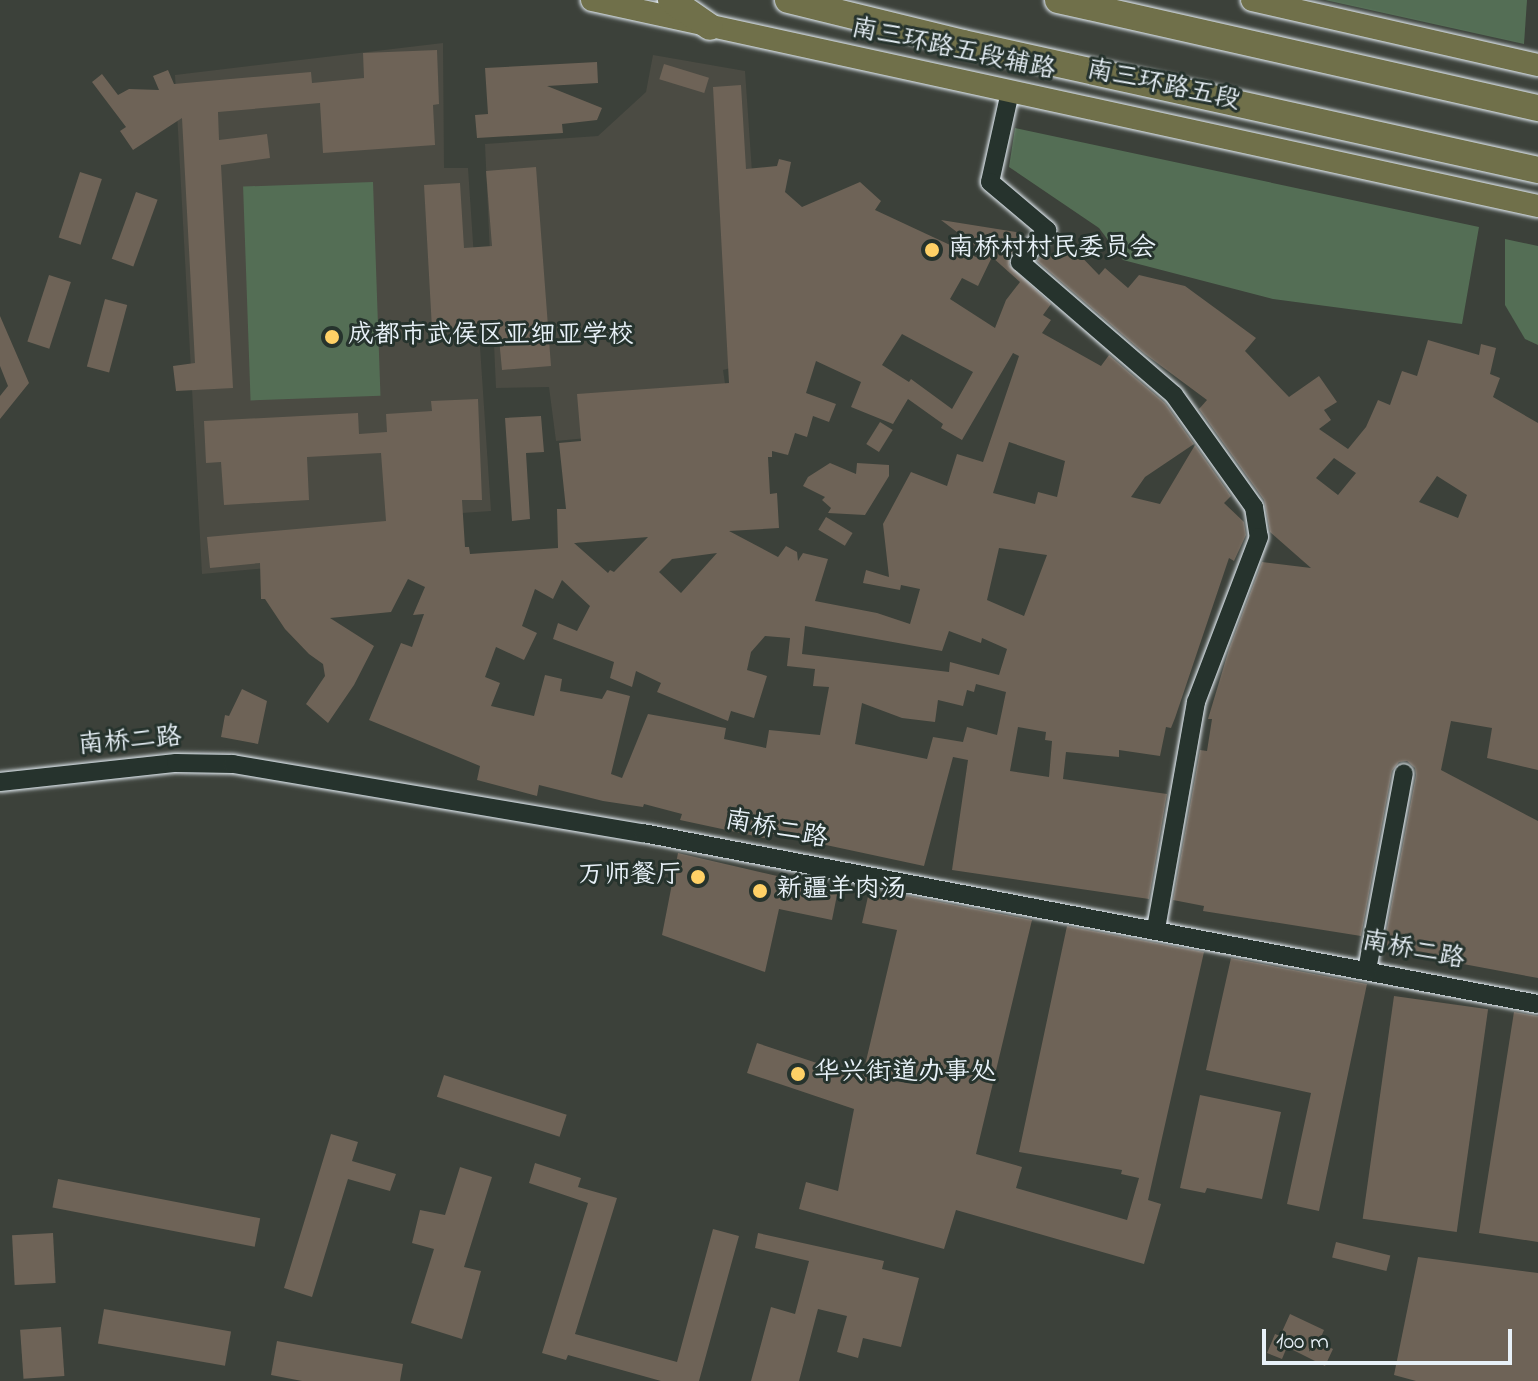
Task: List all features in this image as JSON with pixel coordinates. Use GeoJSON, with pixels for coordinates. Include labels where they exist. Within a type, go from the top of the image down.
{"type":"FeatureCollection","features":[{"type":"Feature","properties":{"kind":"highway"},"geometry":{"type":"LineString","coordinates":[[671,0],[710,27]]}},
{"type":"Feature","properties":{"kind":"highway","name":"南三环路五段"},"geometry":{"type":"LineString","coordinates":[[788,0],[963,43],[1531,169]]}},
{"type":"Feature","properties":{"kind":"highway"},"geometry":{"type":"LineString","coordinates":[[1058,0],[1536,107]]}},
{"type":"Feature","properties":{"kind":"main road","name":"南三环路五段辅路"},"geometry":{"type":"LineString","coordinates":[[592,0],[1538,206]]}},
{"type":"Feature","properties":{"kind":"main road"},"geometry":{"type":"LineString","coordinates":[[1252,0],[1538,65]]}},
{"type":"Feature","properties":{"kind":"street"},"geometry":{"type":"LineString","coordinates":[[1010,92],[990,182],[1047,230],[1020,262],[1174,395],[1254,507],[1259,537],[1196,702],[1156,928]]}},
{"type":"Feature","properties":{"kind":"street","name":"南桥二路"},"geometry":{"type":"LineString","coordinates":[[0,782],[176,763],[233,764],[643,833],[1156,928],[1538,1004]]}},
{"type":"Feature","properties":{"kind":"street"},"geometry":{"type":"LineString","coordinates":[[1367,970],[1404,773]]}},
{"type":"Feature","properties":{"kind":"shaded area","name":"成都市武侯区亚细亚学校"},"geometry":{"type":"Polygon","coordinates":[[[443,43],[444,168],[468,168],[491,511],[418,516],[421,554],[202,574],[175,75],[443,43]]]}},
{"type":"Feature","properties":{"kind":"shaded area"},"geometry":{"type":"Polygon","coordinates":[[[653,55],[745,71],[765,359],[723,370],[731,424],[556,441],[549,387],[496,388],[485,144],[598,136],[646,92],[653,55]]]}},
{"type":"Feature","properties":{"kind":"green space"},"geometry":{"type":"Polygon","coordinates":[[[1325,0],[1527,0],[1524,44],[1325,0]]]}},
{"type":"Feature","properties":{"kind":"green space"},"geometry":{"type":"Polygon","coordinates":[[[1015,128],[1479,227],[1462,324],[1273,299],[1123,260],[1099,228],[1009,167],[1015,128]]]}},
{"type":"Feature","properties":{"kind":"green space"},"geometry":{"type":"Polygon","coordinates":[[[373,182],[380,396],[251,400],[243,187],[373,182]]]}},
{"type":"Feature","properties":{"kind":"green space"},"geometry":{"type":"Polygon","coordinates":[[[1505,239],[1538,246],[1538,345],[1525,339],[1505,305],[1505,239]]]}},
{"type":"Feature","properties":{"kind":"building"},"geometry":{"type":"Polygon","coordinates":[[[437,50],[439,104],[433,105],[435,145],[323,153],[320,103],[218,112],[219,140],[267,134],[270,158],[221,165],[233,388],[176,391],[173,366],[195,363],[182,118],[133,150],[120,131],[126,127],[92,82],[102,74],[118,95],[129,89],[159,90],[153,76],[168,70],[174,84],[311,72],[312,83],[364,78],[363,53],[437,50]]]}},
{"type":"Feature","properties":{"kind":"building"},"geometry":{"type":"Polygon","coordinates":[[[597,62],[598,83],[547,86],[602,108],[597,120],[562,124],[563,133],[477,138],[475,115],[488,114],[485,68],[597,62]]]}},
{"type":"Feature","properties":{"kind":"building"},"geometry":{"type":"Polygon","coordinates":[[[664,64],[709,78],[704,93],[659,79],[664,64]]]}},
{"type":"Feature","properties":{"kind":"building"},"geometry":{"type":"Polygon","coordinates":[[[741,85],[746,169],[777,166],[779,159],[791,162],[785,192],[802,207],[860,182],[881,201],[875,210],[978,258],[982,251],[941,220],[1016,232],[1024,239],[1010,255],[1009,265],[1051,304],[1043,315],[1051,320],[1042,333],[1101,366],[1109,355],[1165,403],[1194,444],[1145,477],[1131,497],[1160,504],[1195,445],[1231,496],[1224,503],[1244,522],[1246,535],[1234,561],[1229,558],[1175,718],[1171,728],[1166,727],[1160,756],[1119,750],[1119,757],[1066,752],[1063,779],[1167,794],[1149,899],[952,870],[968,760],[953,757],[924,866],[770,833],[769,839],[680,820],[682,814],[644,804],[643,807],[603,801],[539,785],[537,796],[477,780],[480,766],[369,720],[401,643],[412,647],[424,614],[413,615],[425,587],[408,579],[391,612],[330,618],[374,646],[354,685],[328,723],[306,704],[325,676],[323,664],[285,629],[265,599],[261,599],[260,563],[210,568],[207,537],[386,521],[381,453],[307,457],[309,500],[224,505],[221,462],[206,463],[204,421],[358,413],[359,434],[387,432],[386,414],[432,411],[431,401],[478,399],[482,500],[462,500],[465,547],[469,547],[470,554],[558,548],[557,509],[566,509],[559,443],[581,441],[577,394],[729,383],[713,87],[741,85]],[[992,257],[978,286],[962,278],[950,299],[995,328],[1006,300],[1020,282],[992,257]],[[902,334],[882,365],[909,382],[911,379],[952,409],[973,372],[902,334]],[[1013,353],[962,440],[941,428],[943,424],[908,399],[893,424],[851,407],[861,382],[816,361],[806,393],[836,404],[829,422],[813,416],[807,437],[795,433],[788,455],[772,451],[772,457],[768,457],[770,494],[777,493],[779,528],[729,531],[778,557],[786,546],[797,552],[798,561],[803,553],[828,559],[815,601],[877,613],[910,624],[920,589],[901,585],[900,590],[863,583],[866,570],[889,577],[883,524],[911,472],[947,486],[957,454],[983,462],[1019,356],[1013,353]],[[1009,442],[993,493],[1035,504],[1038,492],[1057,497],[1065,461],[1009,442]],[[648,537],[574,543],[608,573],[610,570],[614,572],[648,537]],[[999,548],[987,600],[1024,616],[1047,555],[999,548]],[[717,553],[672,559],[659,572],[681,593],[717,553]],[[562,580],[553,599],[535,589],[522,626],[537,633],[524,660],[496,647],[485,677],[500,683],[491,706],[534,716],[545,675],[562,679],[560,691],[602,699],[607,690],[630,696],[611,774],[622,778],[648,714],[726,728],[724,739],[766,748],[769,730],[820,735],[829,687],[813,686],[815,669],[787,666],[790,638],[765,636],[751,652],[747,670],[767,676],[754,718],[731,711],[728,721],[657,692],[661,683],[636,671],[632,687],[610,678],[614,662],[553,639],[558,623],[577,631],[590,606],[562,580]],[[805,626],[802,654],[949,672],[950,662],[999,675],[1007,649],[982,638],[981,643],[949,631],[942,651],[805,626]],[[976,684],[974,692],[967,690],[963,706],[938,700],[935,722],[902,718],[862,703],[855,744],[927,759],[933,737],[963,742],[967,727],[997,735],[1006,692],[976,684]],[[1018,727],[1010,771],[1049,777],[1052,741],[1045,740],[1046,732],[1018,727]]]}},
{"type":"Feature","properties":{"kind":"building"},"geometry":{"type":"Polygon","coordinates":[[[536,167],[551,366],[502,370],[498,328],[432,329],[424,185],[460,183],[464,248],[492,246],[486,171],[536,167]]]}},
{"type":"Feature","properties":{"kind":"building"},"geometry":{"type":"Polygon","coordinates":[[[80,172],[102,179],[81,245],[59,238],[80,172]]]}},
{"type":"Feature","properties":{"kind":"building"},"geometry":{"type":"Polygon","coordinates":[[[136,192],[158,200],[133,267],[112,259],[136,192]]]}},
{"type":"Feature","properties":{"kind":"building"},"geometry":{"type":"Polygon","coordinates":[[[1069,244],[1099,275],[1105,268],[1128,288],[1139,275],[1185,286],[1256,338],[1245,351],[1289,397],[1319,376],[1337,402],[1324,410],[1331,420],[1319,429],[1348,449],[1366,427],[1378,400],[1390,405],[1402,371],[1417,376],[1428,340],[1479,355],[1481,344],[1496,348],[1490,374],[1500,378],[1493,397],[1538,423],[1538,770],[1487,758],[1492,728],[1451,721],[1441,770],[1538,821],[1538,978],[1383,949],[1416,775],[1415,768],[1407,761],[1399,762],[1392,771],[1361,936],[1203,911],[1204,906],[1173,900],[1200,750],[1207,751],[1212,719],[1208,719],[1229,649],[1262,562],[1311,568],[1270,532],[1264,500],[1199,409],[1207,400],[1145,354],[1037,261],[1045,251],[1055,260],[1069,244]],[[1334,458],[1316,478],[1338,495],[1356,473],[1334,458]],[[1437,476],[1419,502],[1458,518],[1467,495],[1437,476]]]}},
{"type":"Feature","properties":{"kind":"building"},"geometry":{"type":"Polygon","coordinates":[[[49,275],[71,282],[49,349],[27,342],[49,275]]]}},
{"type":"Feature","properties":{"kind":"building"},"geometry":{"type":"Polygon","coordinates":[[[105,299],[127,305],[109,373],[87,367],[105,299]]]}},
{"type":"Feature","properties":{"kind":"building"},"geometry":{"type":"Polygon","coordinates":[[[0,316],[29,383],[0,419],[0,396],[8,386],[0,366],[0,316]]]}},
{"type":"Feature","properties":{"kind":"building"},"geometry":{"type":"Polygon","coordinates":[[[541,416],[544,452],[526,453],[530,519],[512,521],[505,418],[541,416]]]}},
{"type":"Feature","properties":{"kind":"building"},"geometry":{"type":"Polygon","coordinates":[[[880,422],[893,430],[879,452],[866,444],[880,422]]]}},
{"type":"Feature","properties":{"kind":"building"},"geometry":{"type":"Polygon","coordinates":[[[830,463],[856,474],[857,463],[889,465],[889,476],[865,515],[828,513],[831,508],[822,500],[825,497],[803,486],[808,477],[830,463]]]}},
{"type":"Feature","properties":{"kind":"building"},"geometry":{"type":"Polygon","coordinates":[[[826,517],[853,533],[845,546],[818,530],[826,517]]]}},
{"type":"Feature","properties":{"kind":"building"},"geometry":{"type":"Polygon","coordinates":[[[242,689],[267,701],[258,744],[221,737],[225,715],[229,716],[242,689]]]}},
{"type":"Feature","properties":{"kind":"building"},"geometry":{"type":"Polygon","coordinates":[[[678,853],[838,890],[832,920],[779,909],[765,972],[662,935],[678,853]]]}},
{"type":"Feature","properties":{"kind":"building"},"geometry":{"type":"Polygon","coordinates":[[[869,892],[904,900],[905,895],[1032,920],[976,1154],[1022,1167],[1016,1188],[1127,1220],[1139,1178],[1121,1174],[1122,1170],[1019,1152],[1067,926],[1204,952],[1148,1200],[1161,1204],[1144,1264],[956,1210],[944,1249],[799,1209],[806,1182],[838,1191],[854,1109],[747,1073],[757,1043],[862,1078],[897,930],[862,923],[869,892]]]}},
{"type":"Feature","properties":{"kind":"building"},"geometry":{"type":"Polygon","coordinates":[[[1231,958],[1367,984],[1319,1211],[1287,1204],[1311,1093],[1206,1070],[1231,958]]]}},
{"type":"Feature","properties":{"kind":"building"},"geometry":{"type":"Polygon","coordinates":[[[1394,996],[1488,1009],[1457,1232],[1363,1219],[1394,996]]]}},
{"type":"Feature","properties":{"kind":"building"},"geometry":{"type":"Polygon","coordinates":[[[1514,1012],[1538,1016],[1538,1242],[1479,1233],[1514,1012]]]}},
{"type":"Feature","properties":{"kind":"building"},"geometry":{"type":"Polygon","coordinates":[[[444,1075],[567,1115],[560,1137],[437,1097],[444,1075]]]}},
{"type":"Feature","properties":{"kind":"building"},"geometry":{"type":"Polygon","coordinates":[[[1200,1095],[1281,1112],[1262,1199],[1207,1188],[1205,1193],[1180,1188],[1200,1095]]]}},
{"type":"Feature","properties":{"kind":"building"},"geometry":{"type":"Polygon","coordinates":[[[331,1134],[358,1142],[352,1161],[396,1174],[390,1191],[348,1179],[312,1297],[284,1288],[331,1134]]]}},
{"type":"Feature","properties":{"kind":"building"},"geometry":{"type":"Polygon","coordinates":[[[535,1163],[581,1178],[578,1187],[617,1198],[575,1334],[677,1362],[713,1229],[739,1236],[699,1381],[661,1381],[568,1355],[566,1360],[542,1353],[588,1203],[529,1183],[535,1163]]]}},
{"type":"Feature","properties":{"kind":"building"},"geometry":{"type":"Polygon","coordinates":[[[460,1167],[492,1177],[464,1267],[481,1271],[462,1339],[411,1323],[434,1249],[412,1243],[420,1210],[445,1215],[460,1167]]]}},
{"type":"Feature","properties":{"kind":"building"},"geometry":{"type":"Polygon","coordinates":[[[58,1179],[260,1218],[255,1247],[52,1207],[58,1179]]]}},
{"type":"Feature","properties":{"kind":"building"},"geometry":{"type":"Polygon","coordinates":[[[53,1233],[56,1283],[15,1285],[12,1235],[53,1233]]]}},
{"type":"Feature","properties":{"kind":"building"},"geometry":{"type":"Polygon","coordinates":[[[758,1233],[884,1261],[882,1269],[919,1278],[901,1347],[863,1338],[858,1358],[837,1352],[847,1316],[818,1309],[799,1381],[751,1381],[771,1307],[795,1314],[809,1261],[755,1248],[758,1233]]]}},
{"type":"Feature","properties":{"kind":"building"},"geometry":{"type":"Polygon","coordinates":[[[1336,1242],[1390,1256],[1386,1271],[1332,1258],[1336,1242]]]}},
{"type":"Feature","properties":{"kind":"building"},"geometry":{"type":"Polygon","coordinates":[[[1418,1257],[1538,1273],[1538,1381],[1416,1381],[1394,1375],[1418,1257]]]}},
{"type":"Feature","properties":{"kind":"building"},"geometry":{"type":"Polygon","coordinates":[[[104,1309],[231,1331],[225,1366],[98,1343],[104,1309]]]}},
{"type":"Feature","properties":{"kind":"building"},"geometry":{"type":"Polygon","coordinates":[[[1290,1314],[1324,1330],[1319,1342],[1333,1349],[1325,1366],[1287,1347],[1282,1359],[1267,1353],[1275,1334],[1280,1336],[1290,1314]]]}},
{"type":"Feature","properties":{"kind":"building"},"geometry":{"type":"Polygon","coordinates":[[[61,1327],[64,1376],[24,1379],[20,1330],[61,1327]]]}},
{"type":"Feature","properties":{"kind":"building"},"geometry":{"type":"Polygon","coordinates":[[[277,1341],[403,1364],[400,1381],[302,1381],[271,1375],[277,1341]]]}},
{"type":"Feature","properties":{"kind":"place","name":"南桥村村民委员会"},"geometry":{"type":"Point","coordinates":[932,250]}},
{"type":"Feature","properties":{"kind":"place","name":"成都市武侯区亚细亚学校"},"geometry":{"type":"Point","coordinates":[332,337]}},
{"type":"Feature","properties":{"kind":"place","name":"万师餐厅"},"geometry":{"type":"Point","coordinates":[698,877]}},
{"type":"Feature","properties":{"kind":"place","name":"新疆羊肉汤"},"geometry":{"type":"Point","coordinates":[760,891]}},
{"type":"Feature","properties":{"kind":"place","name":"华兴街道办事处"},"geometry":{"type":"Point","coordinates":[798,1074]}}]}
